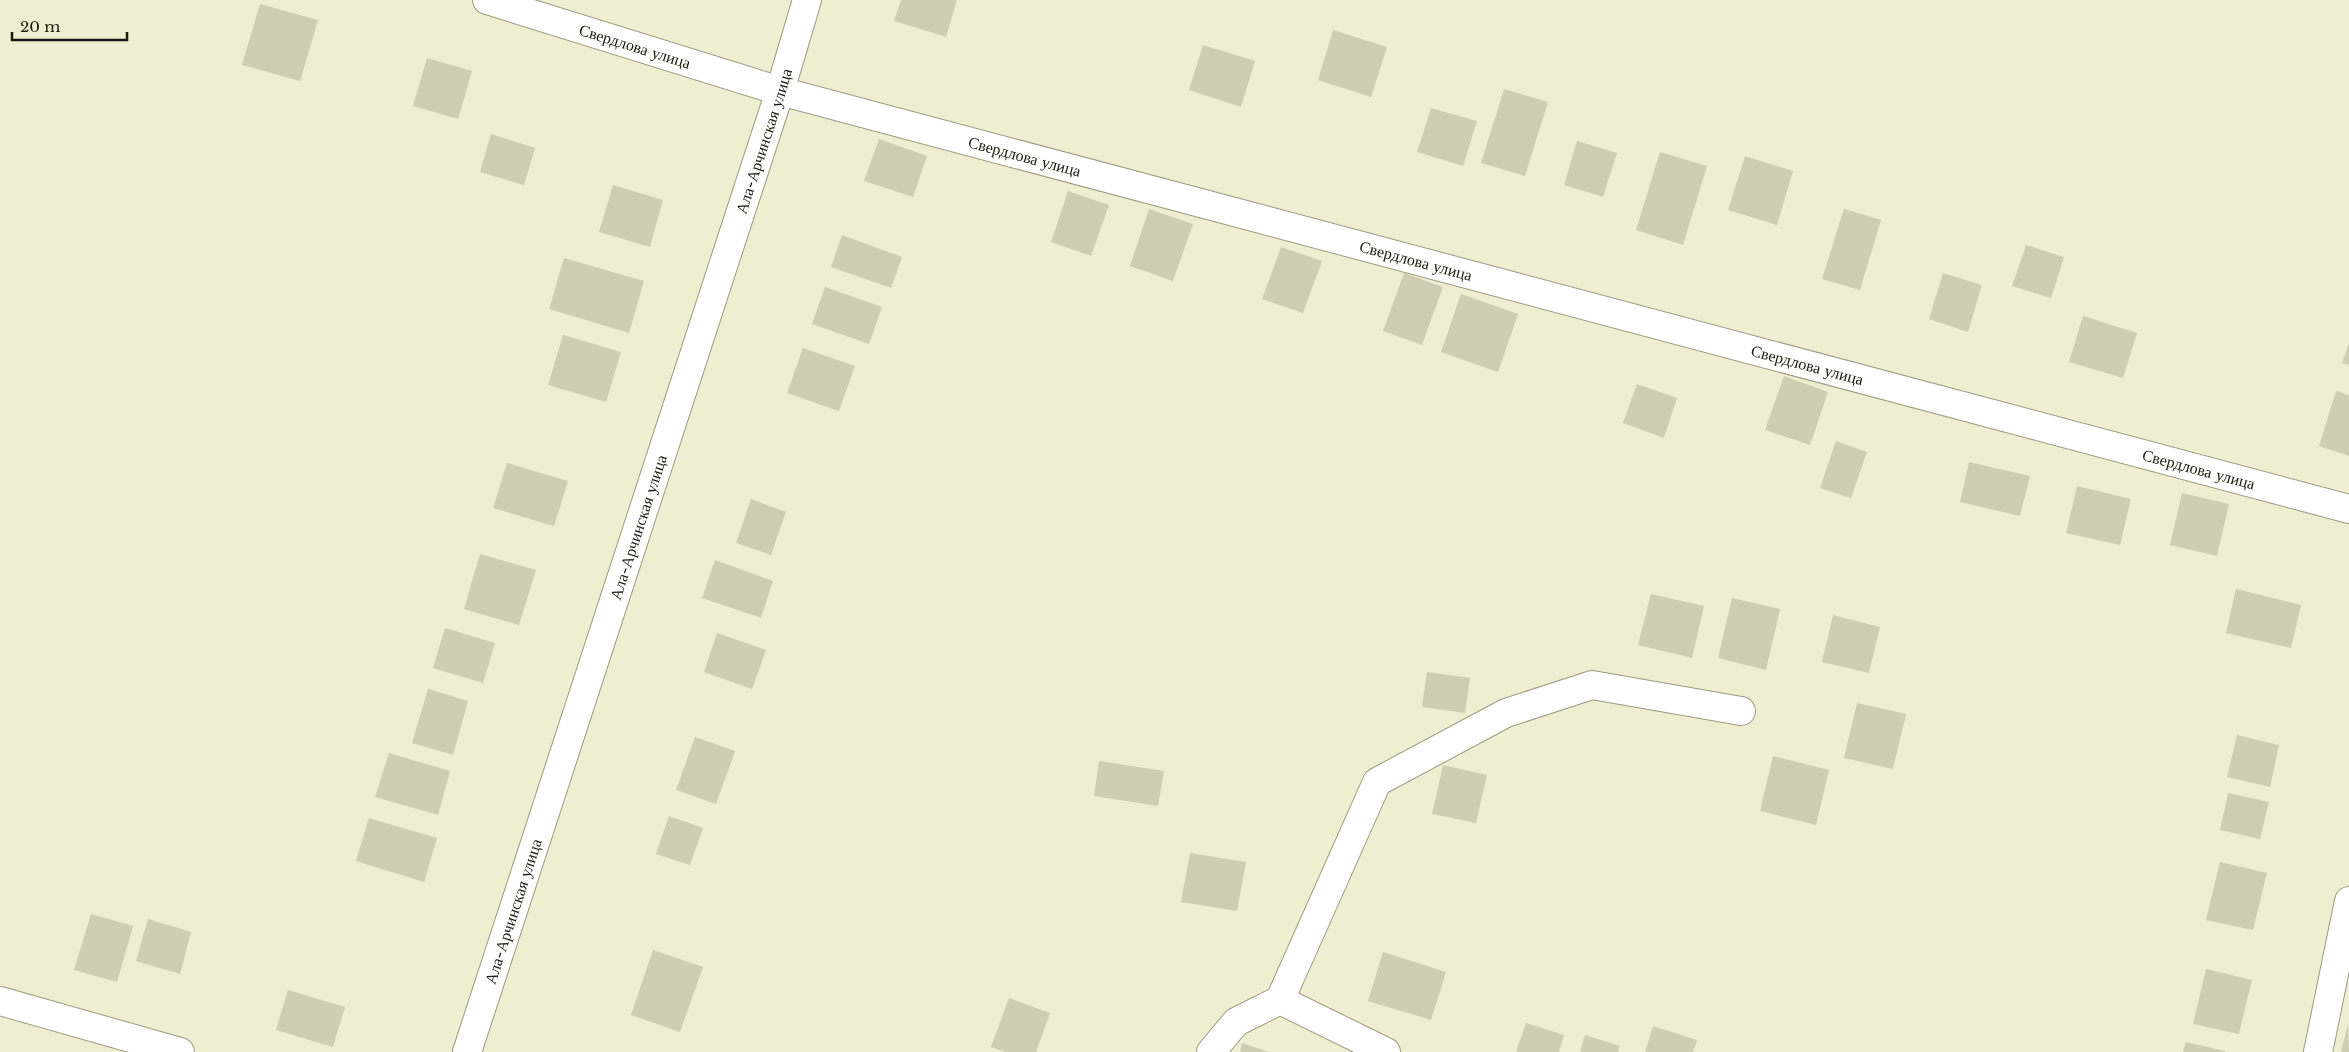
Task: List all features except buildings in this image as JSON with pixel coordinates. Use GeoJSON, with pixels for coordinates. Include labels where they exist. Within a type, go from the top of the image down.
{"type":"FeatureCollection","features":[{"type":"Feature","properties":{"kind":"street","name":"Свердлова улица"},"geometry":{"type":"LineString","coordinates":[[487,0],[780,91],[2349,509]]}},
{"type":"Feature","properties":{"kind":"street","name":"Ала-Арчинская улица"},"geometry":{"type":"LineString","coordinates":[[467,1052],[780,91],[806,0]]}},
{"type":"Feature","properties":{"kind":"street"},"geometry":{"type":"LineString","coordinates":[[1211,1052],[1236,1022],[1280,1000],[1377,782],[1506,713],[1592,685],[1741,711]]}},
{"type":"Feature","properties":{"kind":"street"},"geometry":{"type":"LineString","coordinates":[[2318,1052],[2349,901]]}},
{"type":"Feature","properties":{"kind":"street"},"geometry":{"type":"LineString","coordinates":[[1280,1000],[1386,1052]]}},
{"type":"Feature","properties":{"kind":"street"},"geometry":{"type":"LineString","coordinates":[[0,1001],[180,1052]]}}]}
